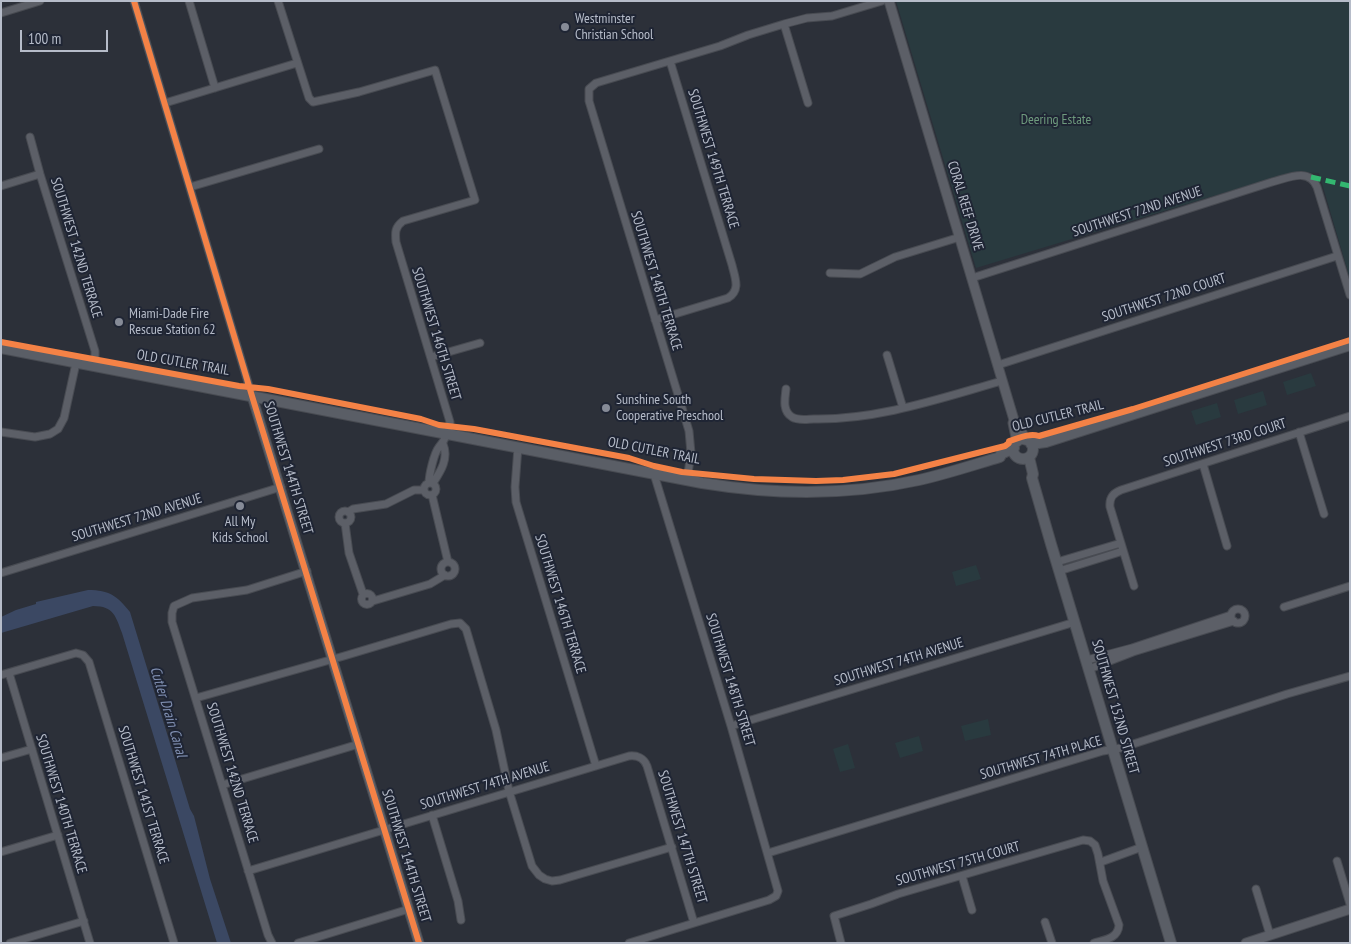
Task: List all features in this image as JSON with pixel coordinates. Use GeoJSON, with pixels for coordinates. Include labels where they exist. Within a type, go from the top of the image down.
{"type":"FeatureCollection","features":[{"type":"Feature","properties":{"kind":"main road"},"geometry":{"type":"LineString","coordinates":[[1,348],[252,396],[445,439],[518,447],[654,474],[763,492],[835,492],[920,480],[1000,457],[1003,459],[1046,442],[1350,345]]}},
{"type":"Feature","properties":{"kind":"main road","name":"SOUTHWEST 152ND STREET"},"geometry":{"type":"LineString","coordinates":[[1023,450],[1033,474],[1032,478],[1058,567],[1171,943]]}},
{"type":"Feature","properties":{"kind":"street"},"geometry":{"type":"LineString","coordinates":[[1,12],[40,1]]}},
{"type":"Feature","properties":{"kind":"street","name":"SOUTHWEST 144TH STREET"},"geometry":{"type":"LineString","coordinates":[[134,1],[419,943]]}},
{"type":"Feature","properties":{"kind":"street"},"geometry":{"type":"LineString","coordinates":[[189,1],[215,88]]}},
{"type":"Feature","properties":{"kind":"street"},"geometry":{"type":"LineString","coordinates":[[165,103],[297,63],[278,1]]}},
{"type":"Feature","properties":{"kind":"street"},"geometry":{"type":"LineString","coordinates":[[670,61],[784,24],[809,18],[830,17],[882,1]]}},
{"type":"Feature","properties":{"kind":"street","name":"CORAL REEF DRIVE"},"geometry":{"type":"LineString","coordinates":[[888,1],[1014,420],[1018,422],[1023,450]]}},
{"type":"Feature","properties":{"kind":"street"},"geometry":{"type":"LineString","coordinates":[[784,24],[808,103]]}},
{"type":"Feature","properties":{"kind":"street","name":"SOUTHWEST 148TH TERRACE"},"geometry":{"type":"LineString","coordinates":[[670,61],[596,84],[589,91],[589,101],[690,437],[691,453],[687,480]]}},
{"type":"Feature","properties":{"kind":"street","name":"SOUTHWEST 149TH TERRACE"},"geometry":{"type":"LineString","coordinates":[[655,320],[732,296],[737,287],[670,61]]}},
{"type":"Feature","properties":{"kind":"street","name":"SOUTHWEST 146TH STREET"},"geometry":{"type":"LineString","coordinates":[[297,63],[313,102],[359,92],[435,70],[475,200],[404,221],[396,229],[396,242],[450,422],[445,439],[446,452],[442,471],[431,483]]}},
{"type":"Feature","properties":{"kind":"street","name":"SOUTHWEST 142ND TERRACE"},"geometry":{"type":"LineString","coordinates":[[30,137],[94,348],[95,367]]}},
{"type":"Feature","properties":{"kind":"street"},"geometry":{"type":"LineString","coordinates":[[190,186],[319,148]]}},
{"type":"Feature","properties":{"kind":"street"},"geometry":{"type":"LineString","coordinates":[[1,186],[40,174]]}},
{"type":"Feature","properties":{"kind":"street","name":"SOUTHWEST 72ND AVENUE"},"geometry":{"type":"LineString","coordinates":[[972,278],[1297,176],[1311,177],[1317,187],[1338,256]]}},
{"type":"Feature","properties":{"kind":"street"},"geometry":{"type":"LineString","coordinates":[[830,273],[860,274],[895,257],[960,237]]}},
{"type":"Feature","properties":{"kind":"street"},"geometry":{"type":"LineString","coordinates":[[1338,256],[1350,295]]}},
{"type":"Feature","properties":{"kind":"street","name":"SOUTHWEST 72ND COURT"},"geometry":{"type":"LineString","coordinates":[[998,364],[1338,256]]}},
{"type":"Feature","properties":{"kind":"street"},"geometry":{"type":"LineString","coordinates":[[431,358],[480,343]]}},
{"type":"Feature","properties":{"kind":"street"},"geometry":{"type":"LineString","coordinates":[[887,354],[903,408]]}},
{"type":"Feature","properties":{"kind":"street"},"geometry":{"type":"LineString","coordinates":[[1,432],[40,437],[58,429],[64,418],[76,363]]}},
{"type":"Feature","properties":{"kind":"street"},"geometry":{"type":"LineString","coordinates":[[786,389],[786,410],[790,416],[796,419],[818,419],[861,416],[903,408],[954,396],[1002,381]]}},
{"type":"Feature","properties":{"kind":"street","name":"SOUTHWEST 73RD COURT"},"geometry":{"type":"LineString","coordinates":[[1121,543],[1111,509],[1111,498],[1119,490],[1350,416]]}},
{"type":"Feature","properties":{"kind":"street"},"geometry":{"type":"LineString","coordinates":[[1299,432],[1324,514]]}},
{"type":"Feature","properties":{"kind":"street","name":"SOUTHWEST 146TH TERRACE"},"geometry":{"type":"LineString","coordinates":[[518,447],[515,487],[516,502],[596,766]]}},
{"type":"Feature","properties":{"kind":"street"},"geometry":{"type":"LineString","coordinates":[[1203,464],[1227,546]]}},
{"type":"Feature","properties":{"kind":"street","name":"SOUTHWEST 148TH STREET"},"geometry":{"type":"LineString","coordinates":[[654,474],[778,887],[778,893],[769,900],[694,923]]}},
{"type":"Feature","properties":{"kind":"street"},"geometry":{"type":"LineString","coordinates":[[424,490],[424,486],[431,483],[436,490],[432,495]]}},
{"type":"Feature","properties":{"kind":"street","name":"SOUTHWEST 72ND AVENUE"},"geometry":{"type":"LineString","coordinates":[[1,572],[281,487]]}},
{"type":"Feature","properties":{"kind":"street"},"geometry":{"type":"LineString","coordinates":[[424,490],[415,490],[388,503],[343,512],[339,516],[341,522],[345,523],[349,552],[363,594],[370,594],[373,597],[373,601],[430,584],[445,575],[442,572],[442,568],[448,562],[432,495]]}},
{"type":"Feature","properties":{"kind":"street"},"geometry":{"type":"LineString","coordinates":[[424,490],[428,495],[432,495]]}},
{"type":"Feature","properties":{"kind":"street"},"geometry":{"type":"LineString","coordinates":[[1058,567],[1121,543],[1134,586]]}},
{"type":"Feature","properties":{"kind":"street"},"geometry":{"type":"LineString","coordinates":[[1058,567],[1123,551]]}},
{"type":"Feature","properties":{"kind":"street","name":"SOUTHWEST 142ND TERRACE"},"geometry":{"type":"LineString","coordinates":[[272,943],[172,622],[172,610],[176,603],[192,598],[242,592],[307,572]]}},
{"type":"Feature","properties":{"kind":"street"},"geometry":{"type":"LineString","coordinates":[[1284,607],[1350,586]]}},
{"type":"Feature","properties":{"kind":"street"},"geometry":{"type":"LineString","coordinates":[[1088,665],[1233,618]]}},
{"type":"Feature","properties":{"kind":"street","name":"SOUTHWEST 74TH AVENUE"},"geometry":{"type":"LineString","coordinates":[[731,726],[1075,622]]}},
{"type":"Feature","properties":{"kind":"street"},"geometry":{"type":"LineString","coordinates":[[196,698],[450,624],[460,623],[466,629],[496,730],[509,792],[532,866],[540,875],[547,880],[563,880],[672,847]]}},
{"type":"Feature","properties":{"kind":"street","name":"SOUTHWEST 141ST TERRACE"},"geometry":{"type":"LineString","coordinates":[[5,674],[76,653],[85,657],[92,668],[174,943]]}},
{"type":"Feature","properties":{"kind":"street","name":"SOUTHWEST 140TH TERRACE"},"geometry":{"type":"LineString","coordinates":[[5,674],[32,749],[90,943]]}},
{"type":"Feature","properties":{"kind":"street","name":"SOUTHWEST 74TH PLACE"},"geometry":{"type":"LineString","coordinates":[[768,853],[1113,750],[1287,694],[1350,676]]}},
{"type":"Feature","properties":{"kind":"street"},"geometry":{"type":"LineString","coordinates":[[222,785],[359,744]]}},
{"type":"Feature","properties":{"kind":"street"},"geometry":{"type":"LineString","coordinates":[[1,758],[32,749]]}},
{"type":"Feature","properties":{"kind":"street","name":"SOUTHWEST 74TH AVENUE"},"geometry":{"type":"LineString","coordinates":[[248,871],[631,756],[637,756],[643,760]]}},
{"type":"Feature","properties":{"kind":"street","name":"SOUTHWEST 147TH STREET"},"geometry":{"type":"LineString","coordinates":[[643,760],[647,766],[694,923]]}},
{"type":"Feature","properties":{"kind":"street"},"geometry":{"type":"LineString","coordinates":[[432,815],[458,901],[461,920]]}},
{"type":"Feature","properties":{"kind":"street"},"geometry":{"type":"LineString","coordinates":[[1,852],[58,835]]}},
{"type":"Feature","properties":{"kind":"street","name":"SOUTHWEST 75TH COURT"},"geometry":{"type":"LineString","coordinates":[[841,943],[834,916],[898,894],[1079,841],[1090,841],[1095,845],[1100,862]]}},
{"type":"Feature","properties":{"kind":"street"},"geometry":{"type":"LineString","coordinates":[[1094,943],[1113,937],[1118,931],[1118,923],[1102,878],[1100,862],[1116,858],[1117,855],[1142,849]]}},
{"type":"Feature","properties":{"kind":"street"},"geometry":{"type":"LineString","coordinates":[[1337,861],[1350,904]]}},
{"type":"Feature","properties":{"kind":"street"},"geometry":{"type":"LineString","coordinates":[[962,876],[972,910]]}},
{"type":"Feature","properties":{"kind":"street"},"geometry":{"type":"LineString","coordinates":[[1256,889],[1270,935]]}},
{"type":"Feature","properties":{"kind":"street"},"geometry":{"type":"LineString","coordinates":[[298,943],[409,909]]}},
{"type":"Feature","properties":{"kind":"street"},"geometry":{"type":"LineString","coordinates":[[1246,943],[1350,909]]}},
{"type":"Feature","properties":{"kind":"street"},"geometry":{"type":"LineString","coordinates":[[10,943],[84,921]]}},
{"type":"Feature","properties":{"kind":"street"},"geometry":{"type":"LineString","coordinates":[[1045,922],[1052,943]]}},
{"type":"Feature","properties":{"kind":"street"},"geometry":{"type":"LineString","coordinates":[[628,943],[694,923]]}},
{"type":"Feature","properties":{"kind":"green space","name":"Deering Estate"},"geometry":{"type":"Polygon","coordinates":[[[896,1],[1350,1],[1350,279],[1319,173],[1293,172],[976,268],[896,1]]]}},
{"type":"Feature","properties":{"kind":"green space"},"geometry":{"type":"Polygon","coordinates":[[[1311,373],[1316,386],[1287,395],[1283,382],[1311,373]]]}},
{"type":"Feature","properties":{"kind":"green space"},"geometry":{"type":"Polygon","coordinates":[[[1263,391],[1267,405],[1238,414],[1234,400],[1263,391]]]}},
{"type":"Feature","properties":{"kind":"green space"},"geometry":{"type":"Polygon","coordinates":[[[1217,403],[1221,417],[1196,425],[1191,411],[1217,403]]]}},
{"type":"Feature","properties":{"kind":"green space"},"geometry":{"type":"Polygon","coordinates":[[[976,565],[981,579],[956,586],[952,572],[976,565]]]}},
{"type":"Feature","properties":{"kind":"green space"},"geometry":{"type":"Polygon","coordinates":[[[988,719],[991,735],[965,741],[961,726],[988,719]]]}},
{"type":"Feature","properties":{"kind":"green space"},"geometry":{"type":"Polygon","coordinates":[[[919,736],[923,751],[900,758],[895,743],[919,736]]]}},
{"type":"Feature","properties":{"kind":"green space"},"geometry":{"type":"Polygon","coordinates":[[[848,744],[855,768],[840,772],[833,749],[848,744]]]}},
{"type":"Feature","properties":{"kind":"water"},"geometry":{"type":"Polygon","coordinates":[[[88,590],[102,591],[112,595],[130,612],[190,809],[194,816],[210,879],[231,943],[217,943],[122,633],[113,614],[106,608],[93,606],[1,633],[1,617],[36,604],[36,602],[88,590]]]}},
{"type":"Feature","properties":{"kind":"marked path"},"geometry":{"type":"LineString","coordinates":[[1311,177],[1350,186]]}},
{"type":"Feature","properties":{"kind":"cycle path"},"geometry":{"type":"LineString","coordinates":[[134,1],[419,943]]}},
{"type":"Feature","properties":{"kind":"cycle path","name":"OLD CUTLER TRAIL"},"geometry":{"type":"LineString","coordinates":[[1,342],[239,386],[268,389],[421,419],[439,425],[474,429],[629,458],[682,472],[754,479],[816,481],[894,474],[1005,446],[1009,441],[1020,437],[1039,436],[1133,409],[1350,340]]}},
{"type":"Feature","properties":{"kind":"place","name":"Westminster Christian School"},"geometry":{"type":"Point","coordinates":[565,27]}},
{"type":"Feature","properties":{"kind":"place","name":"Miami-Dade Fire Rescue Station 62"},"geometry":{"type":"Point","coordinates":[119,322]}},
{"type":"Feature","properties":{"kind":"place","name":"Sunshine South Cooperative Preschool"},"geometry":{"type":"Point","coordinates":[606,408]}},
{"type":"Feature","properties":{"kind":"place","name":"All My Kids School"},"geometry":{"type":"Point","coordinates":[240,506]}},
{"type":"Feature","properties":{"kind":"water label","name":"Cutler Drain Canal"},"geometry":{"type":"Point","coordinates":[168,712]}}]}
